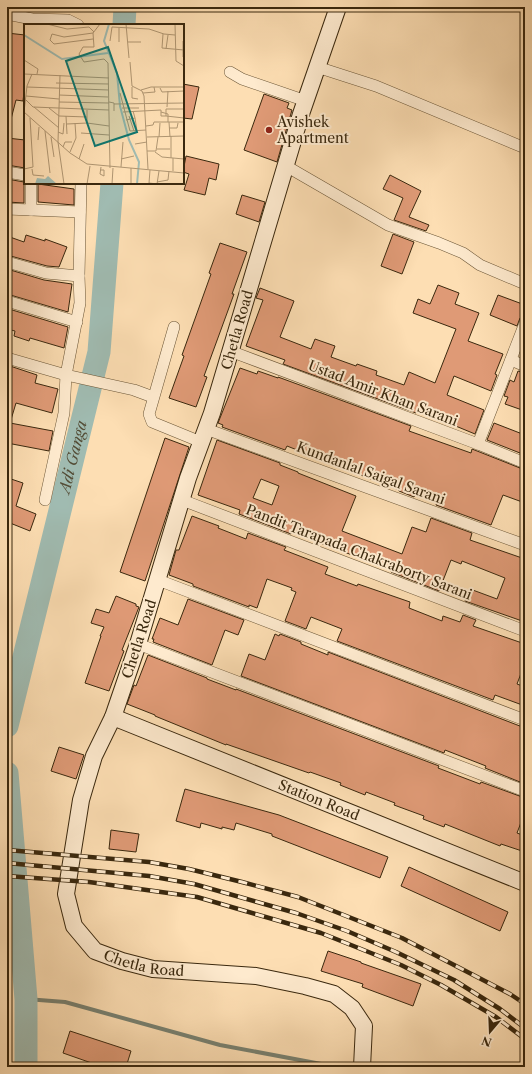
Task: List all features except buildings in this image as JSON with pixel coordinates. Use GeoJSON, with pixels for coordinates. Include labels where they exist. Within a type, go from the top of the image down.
{"type":"FeatureCollection","features":[{"type":"Feature","properties":{"kind":"main road","name":"Chetla Road"},"geometry":{"type":"LineString","coordinates":[[338,7],[306,101],[204,436],[182,500],[138,644],[113,717],[94,756],[81,800],[66,894],[74,926],[95,951],[122,961],[153,969],[256,976],[305,986],[334,994],[352,1008],[364,1026],[363,1062]]}},
{"type":"Feature","properties":{"kind":"main road","name":"Station Road"},"geometry":{"type":"LineString","coordinates":[[113,717],[525,883]]}},
{"type":"Feature","properties":{"kind":"street"},"geometry":{"type":"LineString","coordinates":[[7,14],[32,22],[68,20],[76,24]]}},
{"type":"Feature","properties":{"kind":"street"},"geometry":{"type":"LineString","coordinates":[[317,68],[376,86],[525,148]]}},
{"type":"Feature","properties":{"kind":"street"},"geometry":{"type":"LineString","coordinates":[[230,72],[242,79],[306,101]]}},
{"type":"Feature","properties":{"kind":"street"},"geometry":{"type":"LineString","coordinates":[[286,166],[388,225],[439,243],[462,253],[480,265],[525,284]]}},
{"type":"Feature","properties":{"kind":"street"},"geometry":{"type":"LineString","coordinates":[[7,172],[24,175]]}},
{"type":"Feature","properties":{"kind":"street"},"geometry":{"type":"LineString","coordinates":[[31,184],[32,210]]}},
{"type":"Feature","properties":{"kind":"street"},"geometry":{"type":"LineString","coordinates":[[45,500],[64,413],[80,304],[79,276],[81,184]]}},
{"type":"Feature","properties":{"kind":"street"},"geometry":{"type":"LineString","coordinates":[[7,209],[80,212]]}},
{"type":"Feature","properties":{"kind":"street"},"geometry":{"type":"LineString","coordinates":[[7,262],[46,273],[79,276]]}},
{"type":"Feature","properties":{"kind":"street"},"geometry":{"type":"LineString","coordinates":[[7,301],[77,322]]}},
{"type":"Feature","properties":{"kind":"street"},"geometry":{"type":"LineString","coordinates":[[478,444],[525,323]]}},
{"type":"Feature","properties":{"kind":"street","name":"Kundanlal Saigal Sarani"},"geometry":{"type":"LineString","coordinates":[[174,327],[153,396],[149,414],[152,422],[204,436],[525,545]]}},
{"type":"Feature","properties":{"kind":"street","name":"Ustad Amir Khan Sarani"},"geometry":{"type":"LineString","coordinates":[[230,351],[478,444],[525,464]]}},
{"type":"Feature","properties":{"kind":"street"},"geometry":{"type":"LineString","coordinates":[[7,358],[69,376],[134,390],[153,396]]}},
{"type":"Feature","properties":{"kind":"street"},"geometry":{"type":"LineString","coordinates":[[511,360],[525,366]]}},
{"type":"Feature","properties":{"kind":"street","name":"Pandit Tarapada Chakraborty Sarani"},"geometry":{"type":"LineString","coordinates":[[182,500],[525,631]]}},
{"type":"Feature","properties":{"kind":"street"},"geometry":{"type":"LineString","coordinates":[[158,580],[525,720]]}},
{"type":"Feature","properties":{"kind":"street"},"geometry":{"type":"LineString","coordinates":[[138,644],[525,791]]}},
{"type":"Feature","properties":{"kind":"waterway","name":"Adi Ganga"},"geometry":{"type":"LineString","coordinates":[[124,24],[125,7]]}},
{"type":"Feature","properties":{"kind":"waterway","name":"Adi Ganga"},"geometry":{"type":"LineString","coordinates":[[7,726],[99,352],[112,184]]}},
{"type":"Feature","properties":{"kind":"waterway","name":"Adi Ganga"},"geometry":{"type":"LineString","coordinates":[[7,773],[26,999],[26,1067]]}},
{"type":"Feature","properties":{"kind":"waterway"},"geometry":{"type":"LineString","coordinates":[[26,999],[65,1002],[220,1045],[337,1067]]}},
{"type":"Feature","properties":{"kind":"railway"},"geometry":{"type":"LineString","coordinates":[[7,850],[149,862],[189,869],[298,897],[402,938],[510,994],[525,1004]]}},
{"type":"Feature","properties":{"kind":"railway"},"geometry":{"type":"LineString","coordinates":[[7,863],[149,876],[194,884],[296,913],[347,931],[396,952],[454,980],[500,1009],[525,1028]]}},
{"type":"Feature","properties":{"kind":"railway"},"geometry":{"type":"LineString","coordinates":[[7,876],[89,882],[197,897],[321,933],[401,965],[441,985],[496,1017],[525,1039]]}},
{"type":"Feature","properties":{"kind":"place","name":"Avishek Apartment"},"geometry":{"type":"Point","coordinates":[269,130]}}]}
